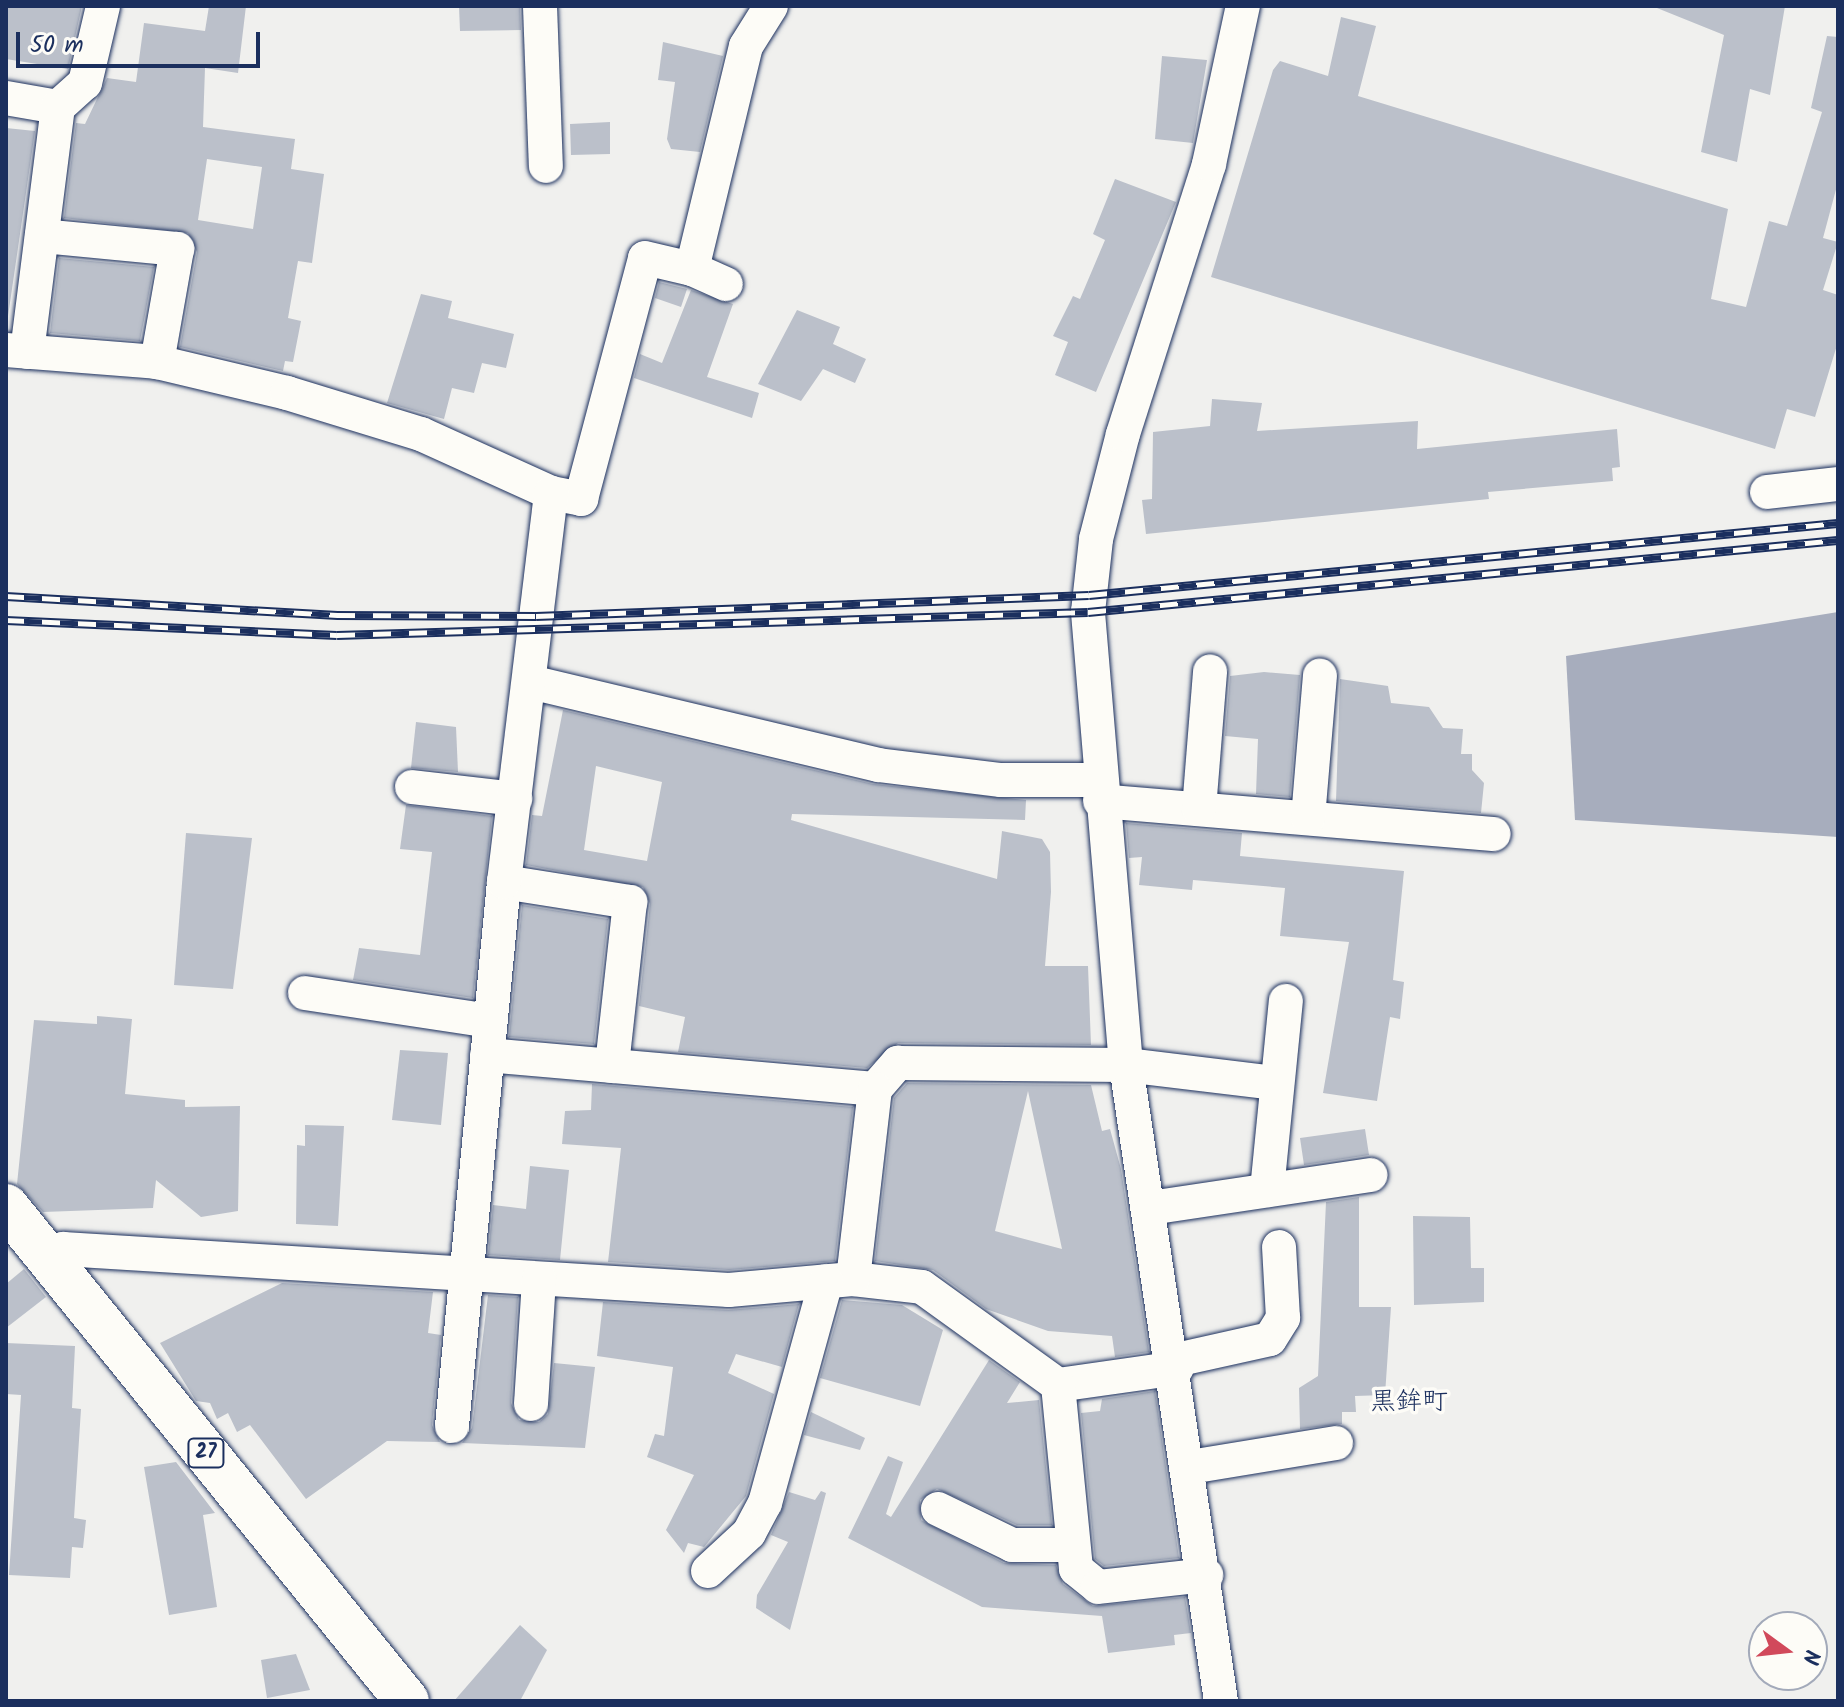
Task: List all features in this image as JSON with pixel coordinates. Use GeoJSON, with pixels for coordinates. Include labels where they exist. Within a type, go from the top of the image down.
{"type":"FeatureCollection","features":[{"type":"Feature","properties":{"kind":"main road","name":"27"},"geometry":{"type":"LineString","coordinates":[[6,1206],[407,1701]]}},
{"type":"Feature","properties":{"kind":"street"},"geometry":{"type":"LineString","coordinates":[[103,6],[85,83],[58,107],[42,236],[17,351],[157,362],[421,434],[551,493],[581,499],[645,258],[692,269],[726,284]]}},
{"type":"Feature","properties":{"kind":"street"},"geometry":{"type":"LineString","coordinates":[[540,6],[546,166]]}},
{"type":"Feature","properties":{"kind":"street"},"geometry":{"type":"LineString","coordinates":[[692,269],[746,46],[771,6]]}},
{"type":"Feature","properties":{"kind":"street"},"geometry":{"type":"LineString","coordinates":[[1221,1701],[1176,1364],[1126,1065],[1099,791],[1088,612],[1096,539],[1209,164],[1243,6]]}},
{"type":"Feature","properties":{"kind":"street"},"geometry":{"type":"LineString","coordinates":[[6,98],[58,107]]}},
{"type":"Feature","properties":{"kind":"street"},"geometry":{"type":"LineString","coordinates":[[42,236],[177,249],[157,362]]}},
{"type":"Feature","properties":{"kind":"street"},"geometry":{"type":"LineString","coordinates":[[1767,492],[1838,484]]}},
{"type":"Feature","properties":{"kind":"street"},"geometry":{"type":"LineString","coordinates":[[452,1426],[504,882],[551,493]]}},
{"type":"Feature","properties":{"kind":"street"},"geometry":{"type":"LineString","coordinates":[[1199,809],[1210,671]]}},
{"type":"Feature","properties":{"kind":"street"},"geometry":{"type":"LineString","coordinates":[[1308,818],[1320,676]]}},
{"type":"Feature","properties":{"kind":"street"},"geometry":{"type":"LineString","coordinates":[[530,682],[878,765],[1099,791],[1199,809],[1494,834]]}},
{"type":"Feature","properties":{"kind":"street"},"geometry":{"type":"LineString","coordinates":[[412,787],[515,799]]}},
{"type":"Feature","properties":{"kind":"street"},"geometry":{"type":"LineString","coordinates":[[504,882],[630,902],[612,1066]]}},
{"type":"Feature","properties":{"kind":"street"},"geometry":{"type":"LineString","coordinates":[[305,993],[490,1021]]}},
{"type":"Feature","properties":{"kind":"street"},"geometry":{"type":"LineString","coordinates":[[1267,1190],[1274,1083],[1286,1001]]}},
{"type":"Feature","properties":{"kind":"street"},"geometry":{"type":"LineString","coordinates":[[487,1055],[875,1089]]}},
{"type":"Feature","properties":{"kind":"street"},"geometry":{"type":"LineString","coordinates":[[708,1571],[749,1533],[765,1503],[839,1280],[875,1089],[898,1063],[1126,1065],[1274,1083]]}},
{"type":"Feature","properties":{"kind":"street"},"geometry":{"type":"LineString","coordinates":[[1150,1208],[1371,1175]]}},
{"type":"Feature","properties":{"kind":"street"},"geometry":{"type":"LineString","coordinates":[[47,1257],[63,1249],[729,1290],[839,1280],[922,1287],[1058,1385],[1176,1364],[1270,1339],[1283,1318],[1279,1247]]}},
{"type":"Feature","properties":{"kind":"street"},"geometry":{"type":"LineString","coordinates":[[531,1404],[539,1279]]}},
{"type":"Feature","properties":{"kind":"street"},"geometry":{"type":"LineString","coordinates":[[1058,1385],[1076,1569],[1098,1587],[1206,1575]]}},
{"type":"Feature","properties":{"kind":"street"},"geometry":{"type":"LineString","coordinates":[[1190,1467],[1336,1443]]}},
{"type":"Feature","properties":{"kind":"street"},"geometry":{"type":"LineString","coordinates":[[938,1509],[1012,1545],[1073,1545]]}},
{"type":"Feature","properties":{"kind":"water"},"geometry":{"type":"Polygon","coordinates":[[[1838,612],[1838,837],[1575,820],[1566,656],[1838,612]]]}},
{"type":"Feature","properties":{"kind":"building"},"geometry":{"type":"Polygon","coordinates":[[[6,6],[82,6],[68,69],[6,59],[6,6]]]}},
{"type":"Feature","properties":{"kind":"building"},"geometry":{"type":"Polygon","coordinates":[[[209,6],[246,6],[238,73],[205,68],[203,127],[295,139],[291,169],[324,174],[312,263],[298,261],[288,318],[301,321],[293,362],[285,361],[283,371],[180,347],[197,252],[188,233],[64,218],[76,123],[85,124],[107,78],[136,82],[144,23],[205,31],[209,6]],[[207,159],[198,220],[253,229],[262,167],[207,159]]]}},
{"type":"Feature","properties":{"kind":"building"},"geometry":{"type":"Polygon","coordinates":[[[459,6],[520,6],[521,30],[460,31],[459,6]]]}},
{"type":"Feature","properties":{"kind":"building"},"geometry":{"type":"Polygon","coordinates":[[[1652,6],[1785,6],[1770,95],[1750,89],[1737,162],[1701,152],[1724,35],[1652,6]]]}},
{"type":"Feature","properties":{"kind":"building"},"geometry":{"type":"Polygon","coordinates":[[[1341,17],[1376,26],[1358,96],[1728,209],[1711,299],[1746,307],[1769,221],[1787,226],[1822,112],[1811,108],[1827,36],[1838,37],[1838,182],[1823,238],[1838,242],[1823,290],[1838,295],[1838,342],[1815,417],[1787,409],[1775,449],[1211,277],[1273,70],[1280,61],[1328,76],[1341,17]]]}},
{"type":"Feature","properties":{"kind":"building"},"geometry":{"type":"Polygon","coordinates":[[[663,42],[723,56],[700,152],[671,149],[667,139],[675,82],[658,80],[663,42]]]}},
{"type":"Feature","properties":{"kind":"building"},"geometry":{"type":"Polygon","coordinates":[[[1162,56],[1207,60],[1193,143],[1155,139],[1162,56]]]}},
{"type":"Feature","properties":{"kind":"building"},"geometry":{"type":"Polygon","coordinates":[[[610,122],[610,154],[571,155],[570,124],[610,122]]]}},
{"type":"Feature","properties":{"kind":"building"},"geometry":{"type":"Polygon","coordinates":[[[6,128],[35,131],[6,330],[6,128]]]}},
{"type":"Feature","properties":{"kind":"building"},"geometry":{"type":"Polygon","coordinates":[[[1115,179],[1176,202],[1096,392],[1055,375],[1068,342],[1053,336],[1073,296],[1080,299],[1105,240],[1093,234],[1115,179]]]}},
{"type":"Feature","properties":{"kind":"building"},"geometry":{"type":"Polygon","coordinates":[[[59,258],[154,267],[140,341],[50,333],[59,258]]]}},
{"type":"Feature","properties":{"kind":"building"},"geometry":{"type":"Polygon","coordinates":[[[659,282],[687,289],[681,307],[655,298],[659,282]]]}},
{"type":"Feature","properties":{"kind":"building"},"geometry":{"type":"Polygon","coordinates":[[[691,290],[733,304],[707,377],[759,393],[752,418],[634,378],[640,354],[662,363],[691,290]]]}},
{"type":"Feature","properties":{"kind":"building"},"geometry":{"type":"Polygon","coordinates":[[[421,294],[452,301],[448,318],[514,334],[506,368],[482,363],[474,393],[452,388],[444,419],[387,403],[421,294]]]}},
{"type":"Feature","properties":{"kind":"building"},"geometry":{"type":"Polygon","coordinates":[[[797,310],[840,327],[833,344],[866,359],[855,383],[823,369],[801,401],[758,384],[797,310]]]}},
{"type":"Feature","properties":{"kind":"building"},"geometry":{"type":"Polygon","coordinates":[[[1212,399],[1262,403],[1257,431],[1418,421],[1417,449],[1617,429],[1620,467],[1612,468],[1613,481],[1488,492],[1489,499],[1146,534],[1142,500],[1152,499],[1153,432],[1210,426],[1212,399]]]}},
{"type":"Feature","properties":{"kind":"building"},"geometry":{"type":"Polygon","coordinates":[[[1264,672],[1300,675],[1290,797],[1256,794],[1258,739],[1225,736],[1230,676],[1264,672]]]}},
{"type":"Feature","properties":{"kind":"building"},"geometry":{"type":"Polygon","coordinates":[[[1340,679],[1388,686],[1391,703],[1429,707],[1443,728],[1463,729],[1461,754],[1472,754],[1472,770],[1484,783],[1481,813],[1336,801],[1340,679]]]}},
{"type":"Feature","properties":{"kind":"building"},"geometry":{"type":"Polygon","coordinates":[[[563,710],[873,784],[1026,800],[1025,820],[792,814],[791,820],[997,879],[1002,831],[1042,839],[1050,852],[1051,892],[1045,966],[1088,966],[1091,1045],[898,1043],[867,1068],[678,1052],[685,1017],[639,1006],[650,904],[643,887],[526,865],[532,815],[542,816],[563,710]],[[596,766],[584,850],[647,861],[662,782],[596,766]]]}},
{"type":"Feature","properties":{"kind":"building"},"geometry":{"type":"Polygon","coordinates":[[[416,722],[456,727],[458,772],[411,768],[416,722]]]}},
{"type":"Feature","properties":{"kind":"building"},"geometry":{"type":"Polygon","coordinates":[[[406,805],[492,816],[473,998],[353,980],[359,948],[420,955],[432,852],[400,849],[406,805]]]}},
{"type":"Feature","properties":{"kind":"building"},"geometry":{"type":"Polygon","coordinates":[[[1126,823],[1242,833],[1240,856],[1404,871],[1393,980],[1404,982],[1400,1019],[1390,1017],[1377,1101],[1323,1093],[1349,942],[1280,936],[1285,888],[1193,880],[1192,890],[1139,885],[1142,857],[1129,858],[1126,823]]]}},
{"type":"Feature","properties":{"kind":"building"},"geometry":{"type":"Polygon","coordinates":[[[186,833],[252,838],[233,989],[174,985],[186,833]]]}},
{"type":"Feature","properties":{"kind":"building"},"geometry":{"type":"Polygon","coordinates":[[[522,905],[608,919],[594,1044],[509,1037],[522,905]]]}},
{"type":"Feature","properties":{"kind":"building"},"geometry":{"type":"Polygon","coordinates":[[[97,1016],[132,1019],[125,1094],[185,1100],[185,1107],[240,1106],[238,1211],[201,1217],[156,1180],[153,1208],[43,1212],[17,1184],[34,1020],[97,1024],[97,1016]]]}},
{"type":"Feature","properties":{"kind":"building"},"geometry":{"type":"Polygon","coordinates":[[[400,1050],[448,1053],[441,1125],[392,1120],[400,1050]]]}},
{"type":"Feature","properties":{"kind":"building"},"geometry":{"type":"Polygon","coordinates":[[[907,1083],[1091,1085],[1102,1131],[1110,1129],[1121,1169],[1149,1352],[1115,1357],[1112,1336],[1048,1331],[986,1309],[933,1270],[875,1261],[894,1098],[907,1083]],[[1028,1091],[995,1231],[1062,1249],[1028,1091]]]}},
{"type":"Feature","properties":{"kind":"building"},"geometry":{"type":"Polygon","coordinates":[[[592,1084],[853,1107],[835,1261],[729,1270],[608,1262],[621,1148],[562,1144],[565,1111],[591,1110],[592,1084]]]}},
{"type":"Feature","properties":{"kind":"building"},"geometry":{"type":"Polygon","coordinates":[[[305,1125],[344,1126],[338,1226],[296,1224],[297,1145],[305,1146],[305,1125]]]}},
{"type":"Feature","properties":{"kind":"building"},"geometry":{"type":"Polygon","coordinates":[[[1365,1129],[1369,1155],[1304,1165],[1300,1138],[1365,1129]]]}},
{"type":"Feature","properties":{"kind":"building"},"geometry":{"type":"Polygon","coordinates":[[[530,1166],[569,1170],[560,1260],[488,1255],[493,1205],[526,1209],[530,1166]]]}},
{"type":"Feature","properties":{"kind":"building"},"geometry":{"type":"Polygon","coordinates":[[[1359,1197],[1359,1307],[1391,1307],[1385,1395],[1355,1396],[1356,1412],[1342,1412],[1342,1424],[1300,1429],[1299,1388],[1318,1376],[1326,1202],[1359,1197]]]}},
{"type":"Feature","properties":{"kind":"building"},"geometry":{"type":"Polygon","coordinates":[[[1413,1216],[1470,1217],[1471,1268],[1484,1268],[1484,1302],[1414,1305],[1413,1216]]]}},
{"type":"Feature","properties":{"kind":"building"},"geometry":{"type":"Polygon","coordinates":[[[24,1269],[46,1297],[6,1328],[6,1284],[24,1269]]]}},
{"type":"Feature","properties":{"kind":"building"},"geometry":{"type":"Polygon","coordinates":[[[282,1283],[433,1292],[428,1333],[441,1335],[432,1425],[440,1442],[387,1441],[306,1499],[250,1425],[237,1432],[228,1413],[217,1419],[210,1403],[196,1401],[160,1343],[282,1283]]]}},
{"type":"Feature","properties":{"kind":"building"},"geometry":{"type":"Polygon","coordinates":[[[488,1295],[518,1297],[511,1403],[519,1420],[539,1422],[548,1414],[554,1363],[595,1367],[585,1448],[462,1443],[472,1428],[488,1295]]]}},
{"type":"Feature","properties":{"kind":"building"},"geometry":{"type":"Polygon","coordinates":[[[842,1300],[902,1305],[943,1330],[920,1406],[820,1378],[842,1300]]]}},
{"type":"Feature","properties":{"kind":"building"},"geometry":{"type":"Polygon","coordinates":[[[603,1302],[728,1310],[799,1304],[782,1367],[736,1354],[728,1373],[774,1394],[746,1496],[704,1547],[688,1543],[684,1553],[666,1530],[694,1475],[647,1457],[655,1434],[664,1436],[673,1367],[597,1356],[603,1302]]]}},
{"type":"Feature","properties":{"kind":"building"},"geometry":{"type":"Polygon","coordinates":[[[6,1343],[75,1346],[72,1408],[81,1409],[74,1518],[86,1520],[83,1548],[72,1547],[70,1578],[9,1575],[21,1395],[6,1394],[6,1343]]]}},
{"type":"Feature","properties":{"kind":"building"},"geometry":{"type":"Polygon","coordinates":[[[989,1360],[1020,1382],[1007,1403],[1039,1400],[1052,1525],[1017,1525],[937,1489],[920,1500],[921,1520],[1004,1563],[1056,1565],[1063,1584],[1093,1606],[1185,1597],[1191,1633],[1174,1635],[1175,1645],[1108,1653],[1102,1616],[982,1607],[848,1538],[888,1456],[903,1462],[886,1514],[891,1517],[989,1360]]]}},
{"type":"Feature","properties":{"kind":"building"},"geometry":{"type":"Polygon","coordinates":[[[1155,1391],[1179,1558],[1104,1566],[1095,1559],[1081,1413],[1100,1411],[1102,1399],[1155,1391]]]}},
{"type":"Feature","properties":{"kind":"building"},"geometry":{"type":"Polygon","coordinates":[[[811,1412],[865,1438],[860,1450],[804,1435],[811,1412]]]}},
{"type":"Feature","properties":{"kind":"building"},"geometry":{"type":"Polygon","coordinates":[[[176,1462],[215,1513],[203,1515],[217,1607],[169,1615],[144,1467],[176,1462]]]}},
{"type":"Feature","properties":{"kind":"building"},"geometry":{"type":"Polygon","coordinates":[[[821,1491],[826,1493],[790,1630],[756,1608],[757,1595],[788,1542],[771,1535],[789,1492],[815,1500],[821,1491]]]}},
{"type":"Feature","properties":{"kind":"building"},"geometry":{"type":"Polygon","coordinates":[[[520,1625],[547,1650],[520,1701],[454,1701],[520,1625]]]}},
{"type":"Feature","properties":{"kind":"building"},"geometry":{"type":"Polygon","coordinates":[[[296,1654],[310,1690],[267,1698],[261,1660],[296,1654]]]}},
{"type":"Feature","properties":{"kind":"railway"},"geometry":{"type":"LineString","coordinates":[[6,596],[337,615],[536,616],[1089,595],[1838,523]]}},
{"type":"Feature","properties":{"kind":"railway"},"geometry":{"type":"LineString","coordinates":[[6,620],[337,635],[1088,612],[1838,540]]}},
{"type":"Feature","properties":{"kind":"district","name":"黒鉾町"},"geometry":{"type":"Point","coordinates":[1409,1403]}}]}
